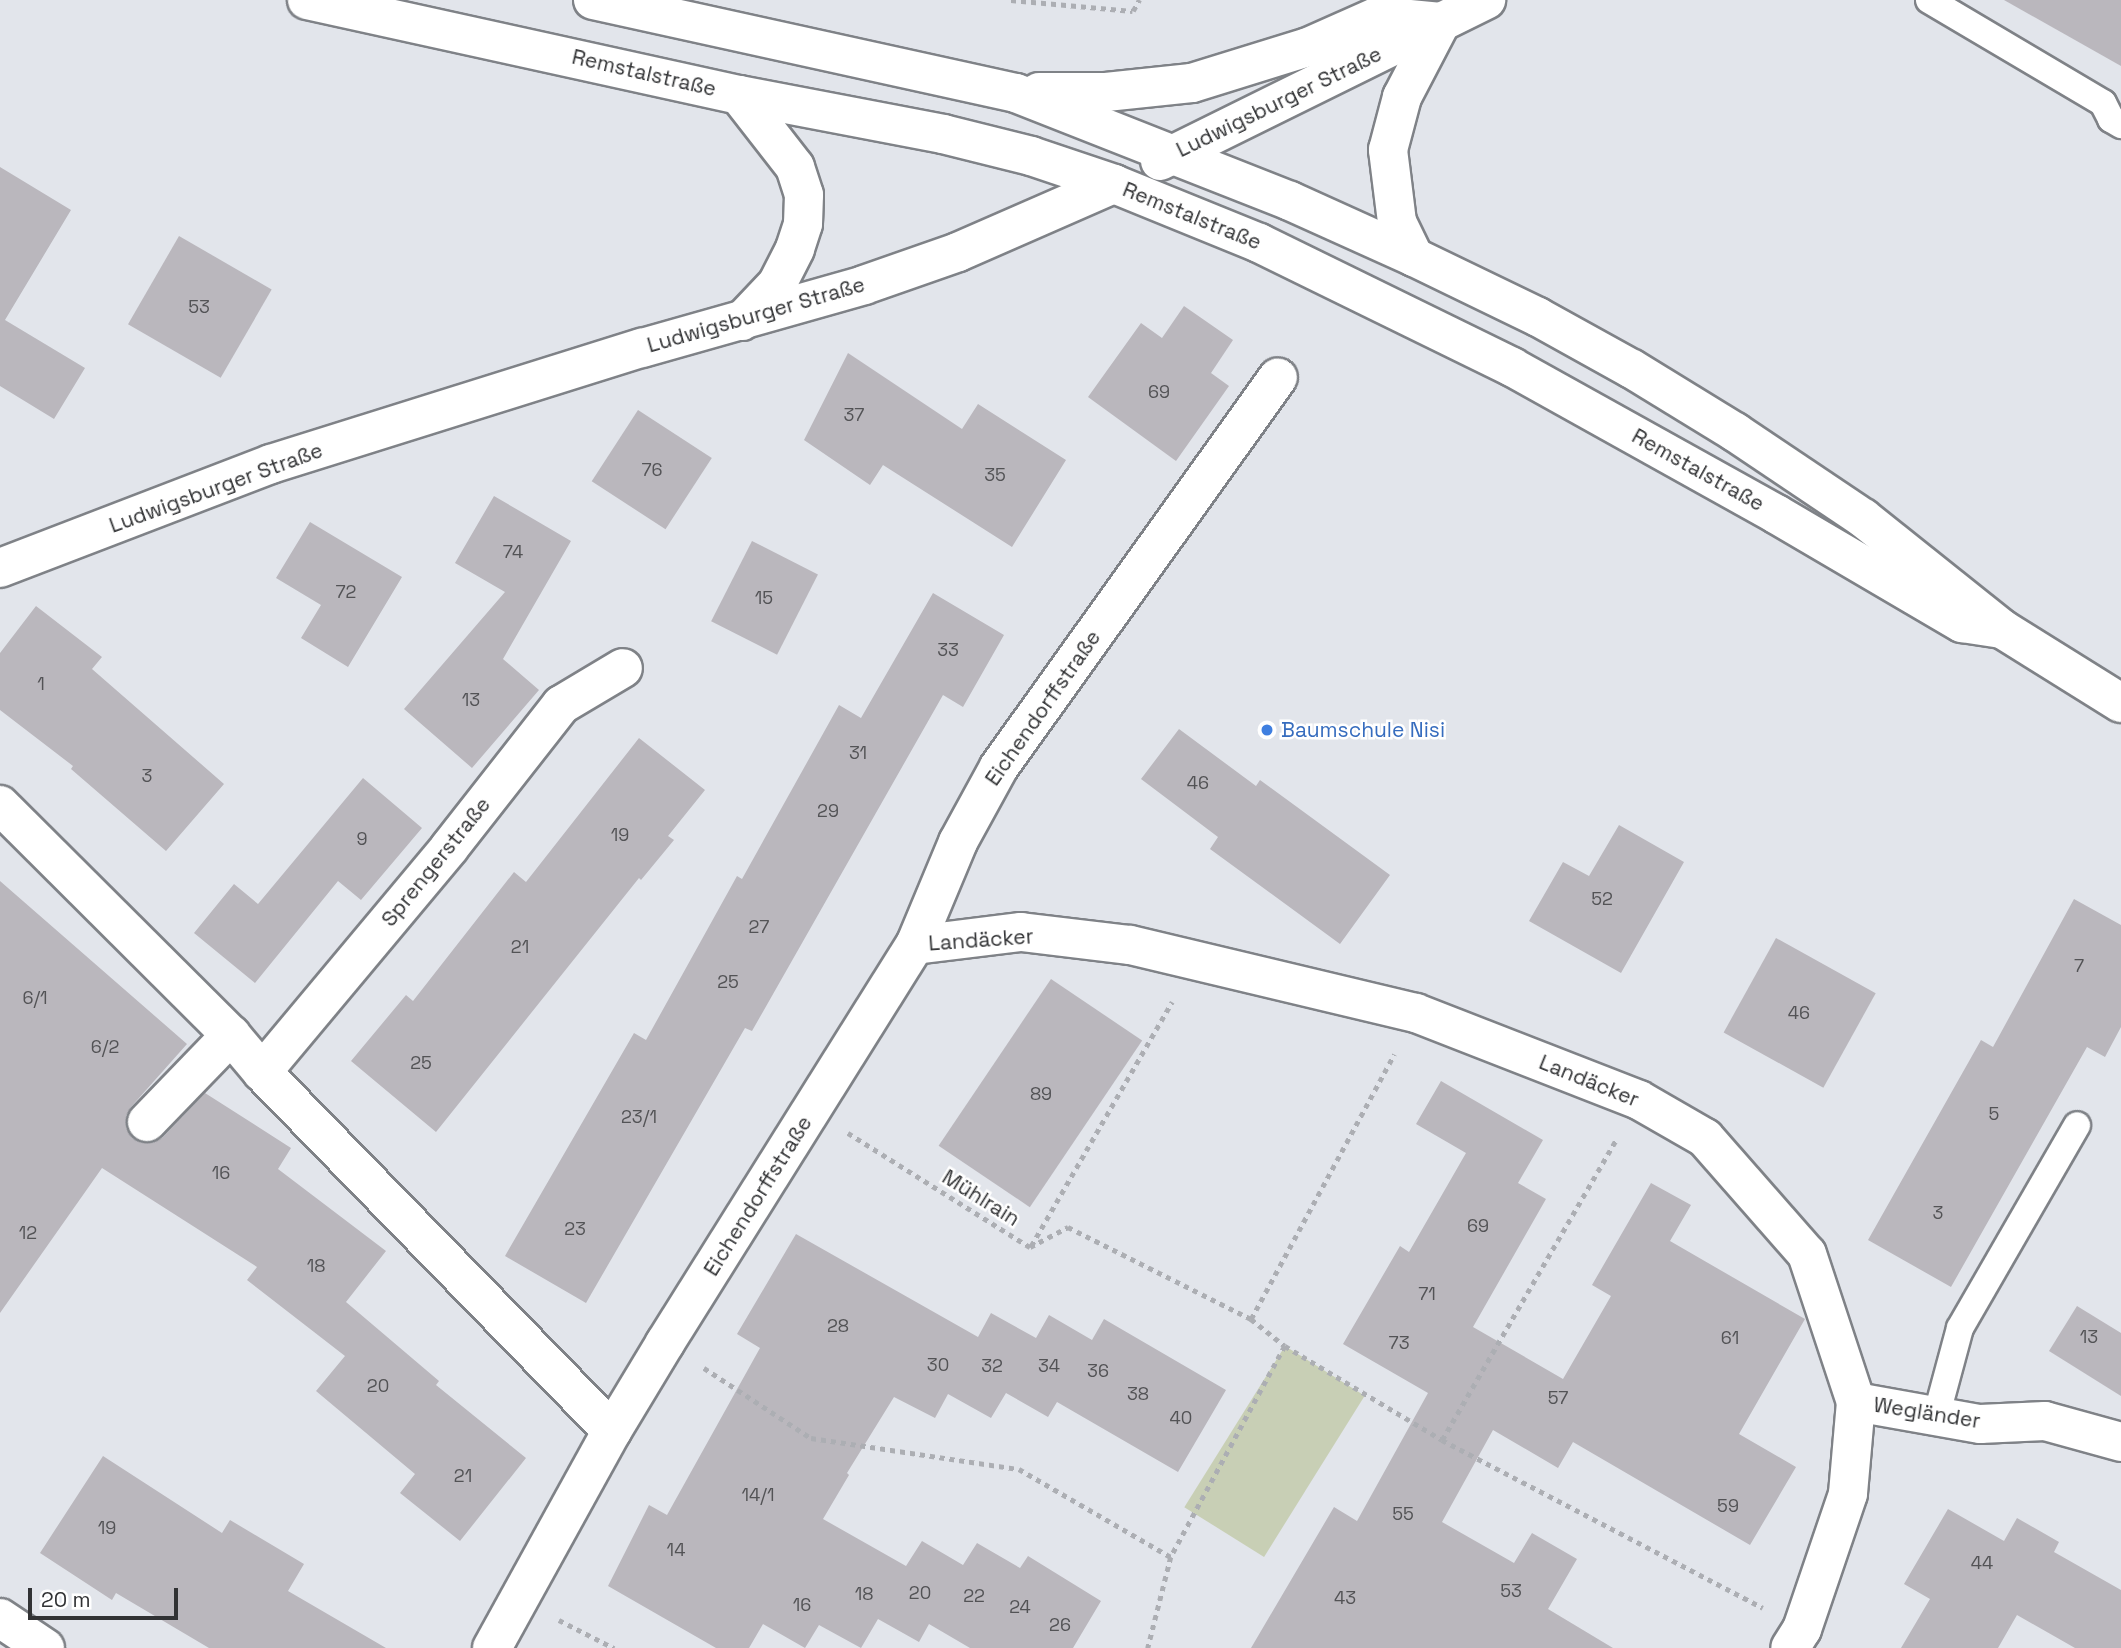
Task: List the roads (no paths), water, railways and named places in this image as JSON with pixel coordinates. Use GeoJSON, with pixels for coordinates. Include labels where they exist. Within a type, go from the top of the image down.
{"type":"FeatureCollection","features":[{"type":"Feature","properties":{"kind":"street","name":"Remstalstraße"},"geometry":{"type":"LineString","coordinates":[[307,0],[739,95],[943,134],[1031,156],[1114,184],[1283,254],[1512,367],[1776,513],[1962,623],[2002,629]]}},
{"type":"Feature","properties":{"kind":"street"},"geometry":{"type":"LineString","coordinates":[[593,0],[1016,93],[1174,153],[1414,257],[1538,317],[1632,369],[1735,432],[1863,518],[2002,629],[2121,702]]}},
{"type":"Feature","properties":{"kind":"street","name":"Ludwigsburger Straße"},"geometry":{"type":"LineString","coordinates":[[0,568],[271,464],[642,348],[864,285],[958,252],[1114,184],[1486,0]]}},
{"type":"Feature","properties":{"kind":"street"},"geometry":{"type":"LineString","coordinates":[[1016,93],[1105,92],[1192,83],[1308,47],[1378,16],[1441,22],[1402,97],[1388,150],[1397,222],[1414,257]]}},
{"type":"Feature","properties":{"kind":"street"},"geometry":{"type":"LineString","coordinates":[[739,95],[795,167],[804,195],[803,224],[795,249],[777,284],[742,321]]}},
{"type":"Feature","properties":{"kind":"street","name":"Eichendorffstraße"},"geometry":{"type":"LineString","coordinates":[[492,1648],[612,1431],[915,945],[958,842],[999,767],[1278,379]]}},
{"type":"Feature","properties":{"kind":"street","name":"Sprengerstraße"},"geometry":{"type":"LineString","coordinates":[[262,1072],[440,859],[561,705],[623,668]]}},
{"type":"Feature","properties":{"kind":"street"},"geometry":{"type":"LineString","coordinates":[[0,805],[231,1035],[262,1072],[612,1431]]}},
{"type":"Feature","properties":{"kind":"street","name":"Landäcker"},"geometry":{"type":"LineString","coordinates":[[915,945],[1021,932],[1130,945],[1195,963],[1416,1013],[1639,1100],[1705,1138],[1807,1254],[1856,1402],[1848,1494],[1796,1638]]}},
{"type":"Feature","properties":{"kind":"street"},"geometry":{"type":"LineString","coordinates":[[147,1122],[231,1035]]}},
{"type":"Feature","properties":{"kind":"street","name":"Wegländer"},"geometry":{"type":"LineString","coordinates":[[1856,1402],[1980,1424],[2045,1421],[2121,1442]]}},
{"type":"Feature","properties":{"kind":"street"},"geometry":{"type":"LineString","coordinates":[[0,1618],[45,1648]]}},
{"type":"Feature","properties":{"kind":"lane"},"geometry":{"type":"LineString","coordinates":[[1929,0],[2103,103],[2111,119],[2121,125]]}},
{"type":"Feature","properties":{"kind":"lane"},"geometry":{"type":"LineString","coordinates":[[1936,1417],[1961,1328],[2077,1125]]}},
{"type":"Feature","properties":{"kind":"place","name":"Baumschule Nisi"},"geometry":{"type":"Point","coordinates":[1267,730]}}]}
